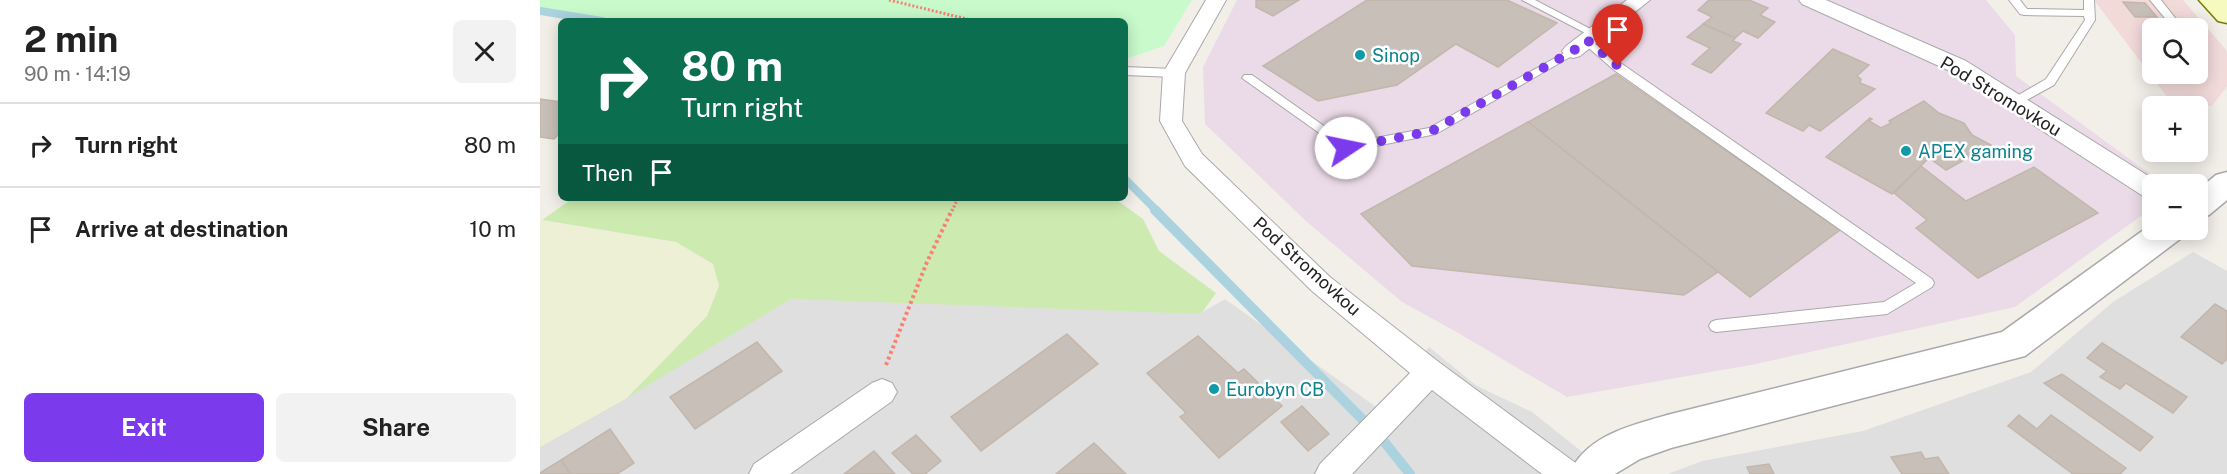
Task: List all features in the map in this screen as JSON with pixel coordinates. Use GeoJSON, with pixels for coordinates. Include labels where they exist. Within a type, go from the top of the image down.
{"type":"FeatureCollection","features":[{"type":"Feature","properties":{"kind":"street","name":"Pod Stromovkou"},"geometry":{"type":"LineString","coordinates":[[1216,0],[1174,73],[1171,121],[1193,160],[1321,284],[1430,372],[1566,474]]}},
{"type":"Feature","properties":{"kind":"street"},"geometry":{"type":"LineString","coordinates":[[1585,42],[1640,0]]}},
{"type":"Feature","properties":{"kind":"street","name":"Pod Stromovkou"},"geometry":{"type":"LineString","coordinates":[[1809,0],[1958,66],[2142,184]]}},
{"type":"Feature","properties":{"kind":"street"},"geometry":{"type":"LineString","coordinates":[[2208,199],[2227,183]]}},
{"type":"Feature","properties":{"kind":"street"},"geometry":{"type":"LineString","coordinates":[[1589,474],[1596,464],[1618,449],[1671,431],[2012,345],[2154,240]]}},
{"type":"Feature","properties":{"kind":"street"},"geometry":{"type":"LineString","coordinates":[[1331,474],[1430,372]]}},
{"type":"Feature","properties":{"kind":"street"},"geometry":{"type":"LineString","coordinates":[[765,474],[882,392]]}},
{"type":"Feature","properties":{"kind":"lane"},"geometry":{"type":"LineString","coordinates":[[1527,0],[1927,283],[1887,308],[1716,326]]}},
{"type":"Feature","properties":{"kind":"lane"},"geometry":{"type":"LineString","coordinates":[[2014,0],[2024,12],[2090,13]]}},
{"type":"Feature","properties":{"kind":"lane"},"geometry":{"type":"LineString","coordinates":[[2014,103],[2049,82],[2068,57],[2091,20],[2089,0]]}},
{"type":"Feature","properties":{"kind":"lane"},"geometry":{"type":"LineString","coordinates":[[2155,0],[2170,18]]}},
{"type":"Feature","properties":{"kind":"lane"},"geometry":{"type":"LineString","coordinates":[[1248,78],[1346,148],[1432,131],[1585,42]]}},
{"type":"Feature","properties":{"kind":"lane"},"geometry":{"type":"LineString","coordinates":[[1128,71],[1174,73]]}},
{"type":"Feature","properties":{"kind":"path"},"geometry":{"type":"LineString","coordinates":[[889,0],[963,18]]}},
{"type":"Feature","properties":{"kind":"path"},"geometry":{"type":"LineString","coordinates":[[882,392],[881,378],[896,338],[927,262],[957,201]]}},
{"type":"Feature","properties":{"kind":"shaded area"},"geometry":{"type":"Polygon","coordinates":[[[1237,0],[1986,0],[2015,35],[2016,76],[2150,174],[2142,174],[2142,215],[2015,307],[1751,365],[1567,397],[1402,302],[1307,222],[1205,124],[1203,67],[1237,0]]]}},
{"type":"Feature","properties":{"kind":"shaded area"},"geometry":{"type":"Polygon","coordinates":[[[2094,0],[2183,0],[2199,18],[2142,18],[2142,64],[2094,0]]]}},
{"type":"Feature","properties":{"kind":"shaded area"},"geometry":{"type":"Polygon","coordinates":[[[2208,29],[2227,51],[2227,86],[2212,106],[2208,106],[2208,96],[2166,96],[2157,84],[2208,84],[2208,29]]]}},
{"type":"Feature","properties":{"kind":"shaded area"},"geometry":{"type":"Polygon","coordinates":[[[2193,252],[2227,271],[2227,474],[1668,474],[1702,461],[1863,431],[2031,372],[2113,302],[2193,252]]]}},
{"type":"Feature","properties":{"kind":"shaded area"},"geometry":{"type":"Polygon","coordinates":[[[791,297],[1201,313],[1225,299],[1379,409],[1429,347],[1477,386],[1532,412],[1610,474],[540,474],[540,438],[791,297]]]}},
{"type":"Feature","properties":{"kind":"green space"},"geometry":{"type":"Polygon","coordinates":[[[540,0],[1192,0],[1164,46],[1128,58],[1128,18],[574,18],[540,11],[540,0]]]}},
{"type":"Feature","properties":{"kind":"green space"},"geometry":{"type":"Polygon","coordinates":[[[569,201],[1118,201],[1143,219],[1159,251],[1216,293],[1201,314],[791,299],[627,398],[707,316],[719,286],[713,264],[676,242],[542,220],[569,201]]]}},
{"type":"Feature","properties":{"kind":"green space"},"geometry":{"type":"Polygon","coordinates":[[[540,220],[676,242],[713,264],[719,286],[707,316],[627,398],[540,447],[540,220]]]}},
{"type":"Feature","properties":{"kind":"building"},"geometry":{"type":"Polygon","coordinates":[[[1256,0],[1299,0],[1273,16],[1256,7],[1256,0]]]}},
{"type":"Feature","properties":{"kind":"building","name":"Sinop"},"geometry":{"type":"Polygon","coordinates":[[[1367,0],[1507,0],[1557,23],[1498,67],[1456,44],[1397,85],[1318,101],[1263,66],[1367,0]]]}},
{"type":"Feature","properties":{"kind":"building"},"geometry":{"type":"Polygon","coordinates":[[[1709,0],[1749,0],[1768,8],[1760,15],[1775,22],[1758,38],[1743,31],[1735,38],[1703,24],[1712,17],[1698,10],[1709,0]]]}},
{"type":"Feature","properties":{"kind":"building"},"geometry":{"type":"Polygon","coordinates":[[[2123,2],[2145,3],[2157,17],[2135,17],[2123,2]]]}},
{"type":"Feature","properties":{"kind":"building"},"geometry":{"type":"Polygon","coordinates":[[[1703,24],[1735,38],[1733,41],[1741,44],[1711,73],[1692,64],[1710,48],[1687,37],[1703,24]]]}},
{"type":"Feature","properties":{"kind":"building"},"geometry":{"type":"Polygon","coordinates":[[[1833,49],[1869,65],[1857,76],[1861,79],[1860,83],[1875,89],[1820,131],[1809,125],[1803,131],[1766,113],[1833,49]]]}},
{"type":"Feature","properties":{"kind":"building"},"geometry":{"type":"Polygon","coordinates":[[[1616,74],[1840,230],[1750,297],[1528,122],[1616,74]]]}},
{"type":"Feature","properties":{"kind":"building"},"geometry":{"type":"Polygon","coordinates":[[[540,99],[558,102],[558,135],[554,139],[540,137],[540,99]]]}},
{"type":"Feature","properties":{"kind":"building","name":"APEX gaming"},"geometry":{"type":"Polygon","coordinates":[[[1924,101],[1939,113],[1964,123],[1972,135],[1991,145],[1946,170],[1929,158],[1892,194],[1826,157],[1870,118],[1872,119],[1869,121],[1881,128],[1924,101]]]}},
{"type":"Feature","properties":{"kind":"building"},"geometry":{"type":"Polygon","coordinates":[[[1528,122],[1718,272],[1684,295],[1412,266],[1361,214],[1528,122]]]}},
{"type":"Feature","properties":{"kind":"building"},"geometry":{"type":"Polygon","coordinates":[[[1921,166],[1966,201],[2034,167],[2098,213],[1978,278],[1916,228],[1927,220],[1894,193],[1921,166]]]}},
{"type":"Feature","properties":{"kind":"building"},"geometry":{"type":"Polygon","coordinates":[[[2215,304],[2227,311],[2227,359],[2222,364],[2181,337],[2215,304]]]}},
{"type":"Feature","properties":{"kind":"building"},"geometry":{"type":"Polygon","coordinates":[[[1067,334],[1098,364],[981,451],[951,417],[1067,334]]]}},
{"type":"Feature","properties":{"kind":"building","name":"Eurobyn CB"},"geometry":{"type":"Polygon","coordinates":[[[1198,336],[1238,373],[1244,369],[1282,406],[1219,458],[1180,417],[1186,413],[1147,373],[1198,336]]]}},
{"type":"Feature","properties":{"kind":"building"},"geometry":{"type":"Polygon","coordinates":[[[757,342],[782,371],[695,429],[670,397],[757,342]]]}},
{"type":"Feature","properties":{"kind":"building"},"geometry":{"type":"Polygon","coordinates":[[[2102,343],[2187,397],[2173,413],[2126,383],[2120,389],[2100,377],[2107,371],[2087,358],[2102,343]]]}},
{"type":"Feature","properties":{"kind":"building"},"geometry":{"type":"Polygon","coordinates":[[[2062,374],[2153,437],[2140,451],[2044,383],[2062,374]]]}},
{"type":"Feature","properties":{"kind":"building"},"geometry":{"type":"Polygon","coordinates":[[[1302,406],[1329,434],[1308,451],[1281,422],[1302,406]]]}},
{"type":"Feature","properties":{"kind":"building"},"geometry":{"type":"Polygon","coordinates":[[[2019,415],[2037,429],[2051,415],[2126,468],[2120,474],[2073,474],[2008,426],[2019,415]]]}},
{"type":"Feature","properties":{"kind":"building"},"geometry":{"type":"Polygon","coordinates":[[[610,429],[634,463],[617,474],[570,474],[561,460],[610,429]]]}},
{"type":"Feature","properties":{"kind":"building"},"geometry":{"type":"Polygon","coordinates":[[[916,435],[941,461],[925,474],[913,474],[892,453],[916,435]]]}},
{"type":"Feature","properties":{"kind":"building"},"geometry":{"type":"Polygon","coordinates":[[[1094,443],[1126,474],[1056,474],[1094,443]]]}},
{"type":"Feature","properties":{"kind":"building"},"geometry":{"type":"Polygon","coordinates":[[[874,451],[895,474],[844,474],[874,451]]]}},
{"type":"Feature","properties":{"kind":"building"},"geometry":{"type":"Polygon","coordinates":[[[1921,452],[1925,459],[1938,457],[1949,474],[1902,474],[1891,457],[1921,452]]]}},
{"type":"Feature","properties":{"kind":"building"},"geometry":{"type":"Polygon","coordinates":[[[561,460],[570,474],[540,474],[540,473],[561,460]]]}},
{"type":"Feature","properties":{"kind":"building"},"geometry":{"type":"Polygon","coordinates":[[[1769,464],[1774,474],[1750,474],[1747,467],[1769,464]]]}},
{"type":"Feature","properties":{"kind":"waterway"},"geometry":{"type":"LineString","coordinates":[[540,11],[583,18]]}},
{"type":"Feature","properties":{"kind":"waterway"},"geometry":{"type":"LineString","coordinates":[[1128,182],[1157,211]]}},
{"type":"Feature","properties":{"kind":"waterway"},"geometry":{"type":"LineString","coordinates":[[1155,210],[1368,425]]}},
{"type":"Feature","properties":{"kind":"waterway"},"geometry":{"type":"LineString","coordinates":[[1382,439],[1410,474]]}},
{"type":"Feature","properties":{"kind":"place","name":"Sinop"},"geometry":{"type":"Point","coordinates":[1360,55]}},
{"type":"Feature","properties":{"kind":"place","name":"APEX gaming"},"geometry":{"type":"Point","coordinates":[1906,151]}},
{"type":"Feature","properties":{"kind":"place","name":"Eurobyn CB"},"geometry":{"type":"Point","coordinates":[1214,389]}},
{"type":"Feature","properties":{"kind":"route"},"geometry":{"type":"LineString","coordinates":[[1346,148],[1432,131],[1573,51],[1587,40],[1618,66]]}}]}
